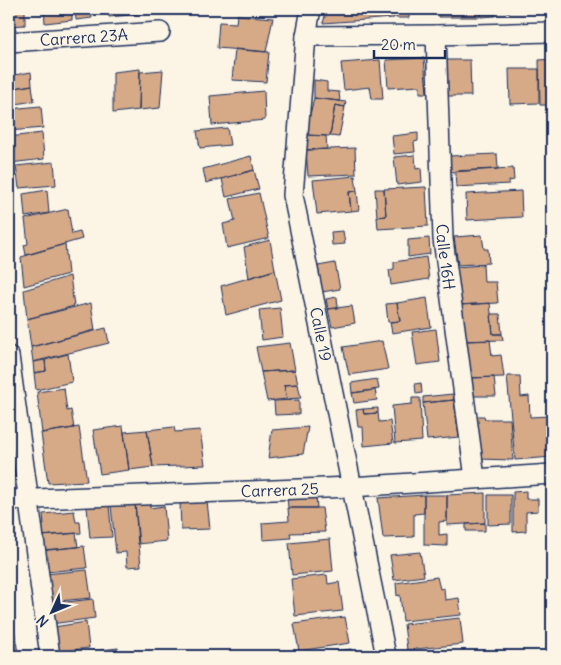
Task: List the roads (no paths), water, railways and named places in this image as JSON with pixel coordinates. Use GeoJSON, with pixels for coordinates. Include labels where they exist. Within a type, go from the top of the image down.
{"type":"FeatureCollection","features":[{"type":"Feature","properties":{"kind":"street","name":"Calle 19"},"geometry":{"type":"LineString","coordinates":[[311,9],[306,36],[293,195],[386,656]]}},
{"type":"Feature","properties":{"kind":"street","name":"Carrera 23A"},"geometry":{"type":"LineString","coordinates":[[9,42],[160,32]]}},
{"type":"Feature","properties":{"kind":"street"},"geometry":{"type":"LineString","coordinates":[[306,36],[436,36],[552,32]]}},
{"type":"Feature","properties":{"kind":"street","name":"Calle 16H"},"geometry":{"type":"LineString","coordinates":[[436,36],[443,239],[475,478]]}},
{"type":"Feature","properties":{"kind":"street"},"geometry":{"type":"LineString","coordinates":[[9,356],[18,499],[50,656]]}},
{"type":"Feature","properties":{"kind":"street","name":"Carrera 25"},"geometry":{"type":"LineString","coordinates":[[18,499],[351,487],[552,474]]}}]}
